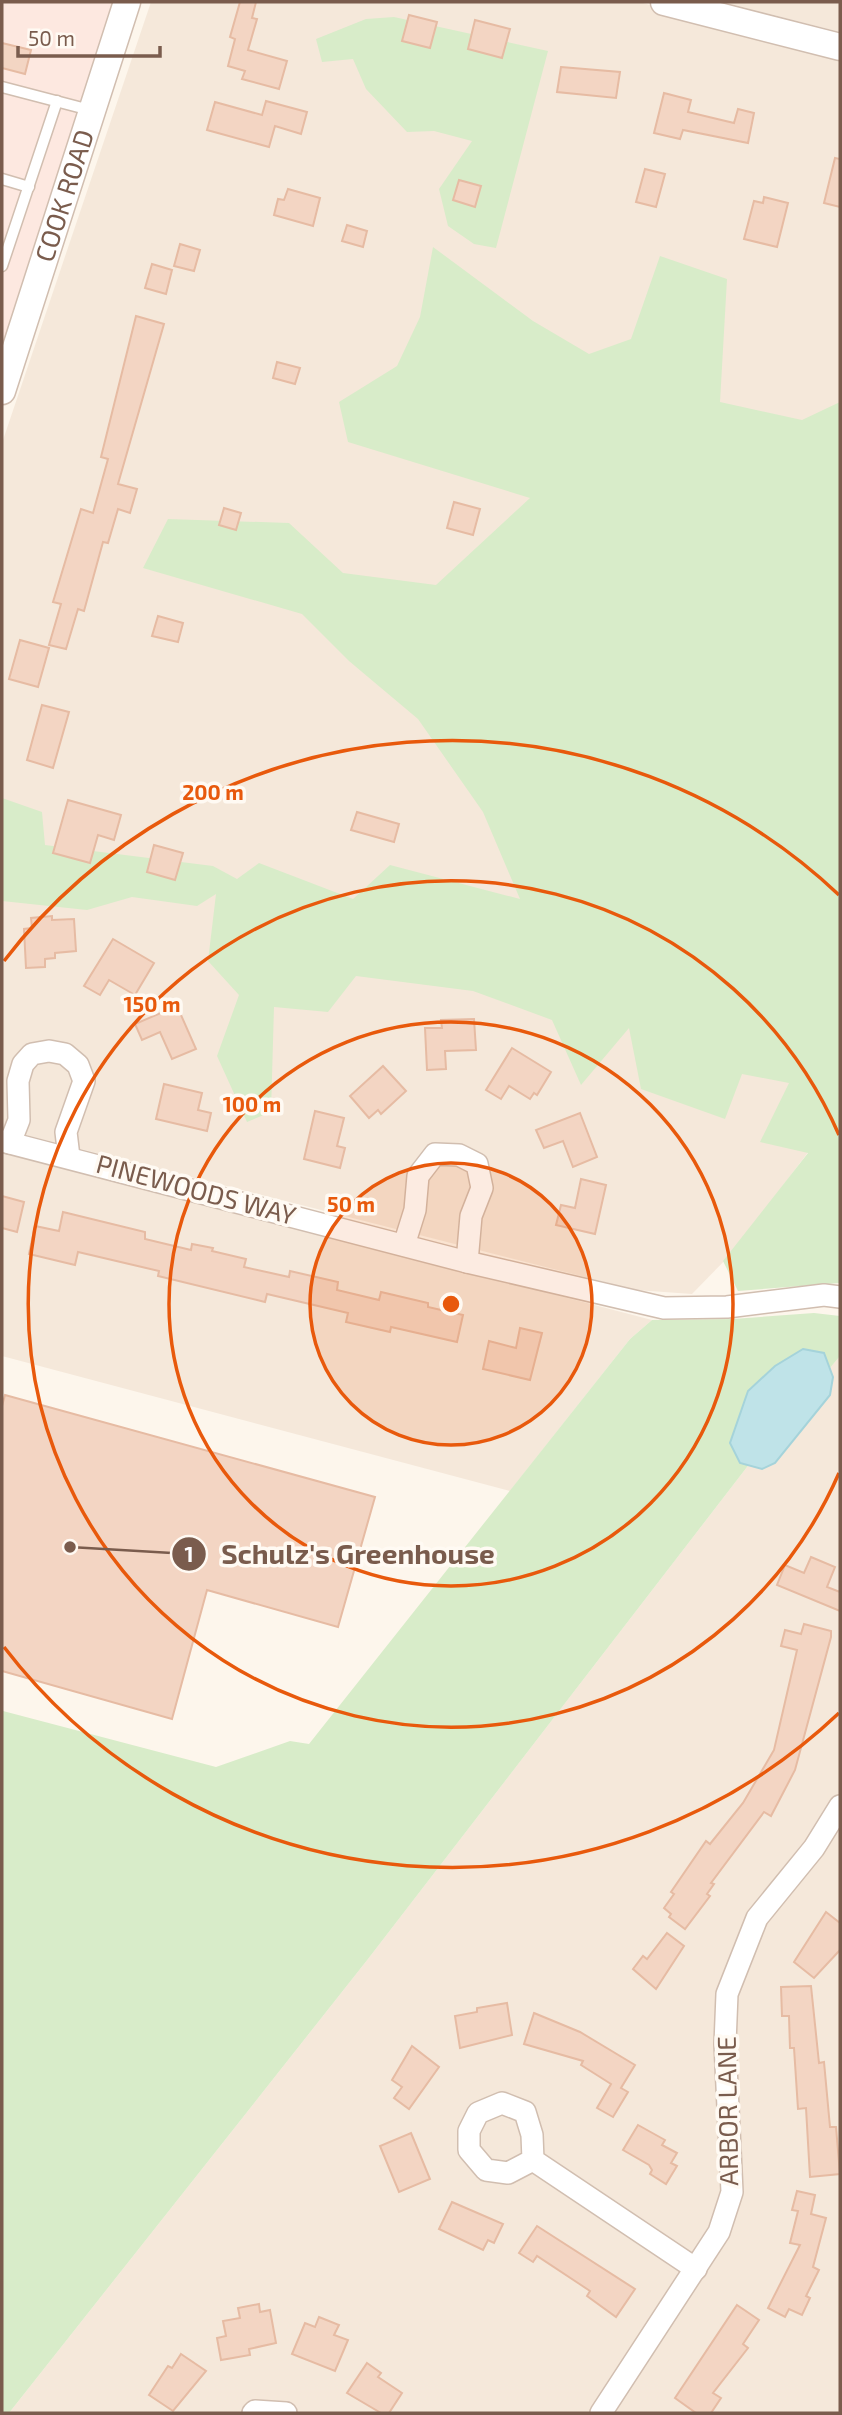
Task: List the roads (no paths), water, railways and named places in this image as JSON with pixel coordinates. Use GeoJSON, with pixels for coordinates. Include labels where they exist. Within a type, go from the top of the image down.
{"type":"FeatureCollection","features":[{"type":"Feature","properties":{"kind":"street","name":"COOK ROAD"},"geometry":{"type":"LineString","coordinates":[[2,391],[9,346],[93,111],[124,2]]}},
{"type":"Feature","properties":{"kind":"street"},"geometry":{"type":"LineString","coordinates":[[674,3],[840,47]]}},
{"type":"Feature","properties":{"kind":"street","name":"PINEWOODS WAY"},"geometry":{"type":"LineString","coordinates":[[69,1157],[66,1132],[84,1081],[78,1065],[65,1054],[49,1051],[32,1054],[23,1064],[18,1081],[19,1120],[6,1142],[467,1262],[664,1308],[727,1307],[824,1295],[840,1297]]}},
{"type":"Feature","properties":{"kind":"street"},"geometry":{"type":"LineString","coordinates":[[404,1245],[415,1210],[418,1176],[435,1154],[459,1155],[477,1164],[482,1188],[471,1216],[467,1262]]}},
{"type":"Feature","properties":{"kind":"street","name":"ARBOR LANE"},"geometry":{"type":"LineString","coordinates":[[601,2413],[719,2232],[732,2192],[725,2043],[727,1994],[757,1918],[814,1848],[840,1806]]}},
{"type":"Feature","properties":{"kind":"street"},"geometry":{"type":"LineString","coordinates":[[533,2160],[696,2269]]}},
{"type":"Feature","properties":{"kind":"street"},"geometry":{"type":"LineString","coordinates":[[253,2413],[286,2413]]}},
{"type":"Feature","properties":{"kind":"lane"},"geometry":{"type":"LineString","coordinates":[[2,87],[93,111]]}},
{"type":"Feature","properties":{"kind":"lane"},"geometry":{"type":"LineString","coordinates":[[2,266],[7,236],[29,187],[57,101]]}},
{"type":"Feature","properties":{"kind":"lane"},"geometry":{"type":"LineString","coordinates":[[2,180],[29,187]]}},
{"type":"Feature","properties":{"kind":"water"},"geometry":{"type":"Polygon","coordinates":[[[803,1349],[824,1353],[833,1377],[830,1395],[775,1463],[762,1469],[740,1463],[730,1443],[748,1391],[775,1366],[803,1349]]]}},
{"type":"Feature","properties":{"kind":"place","name":"Schulz's Greenhouse"},"geometry":{"type":"Point","coordinates":[70,1547]}}]}
